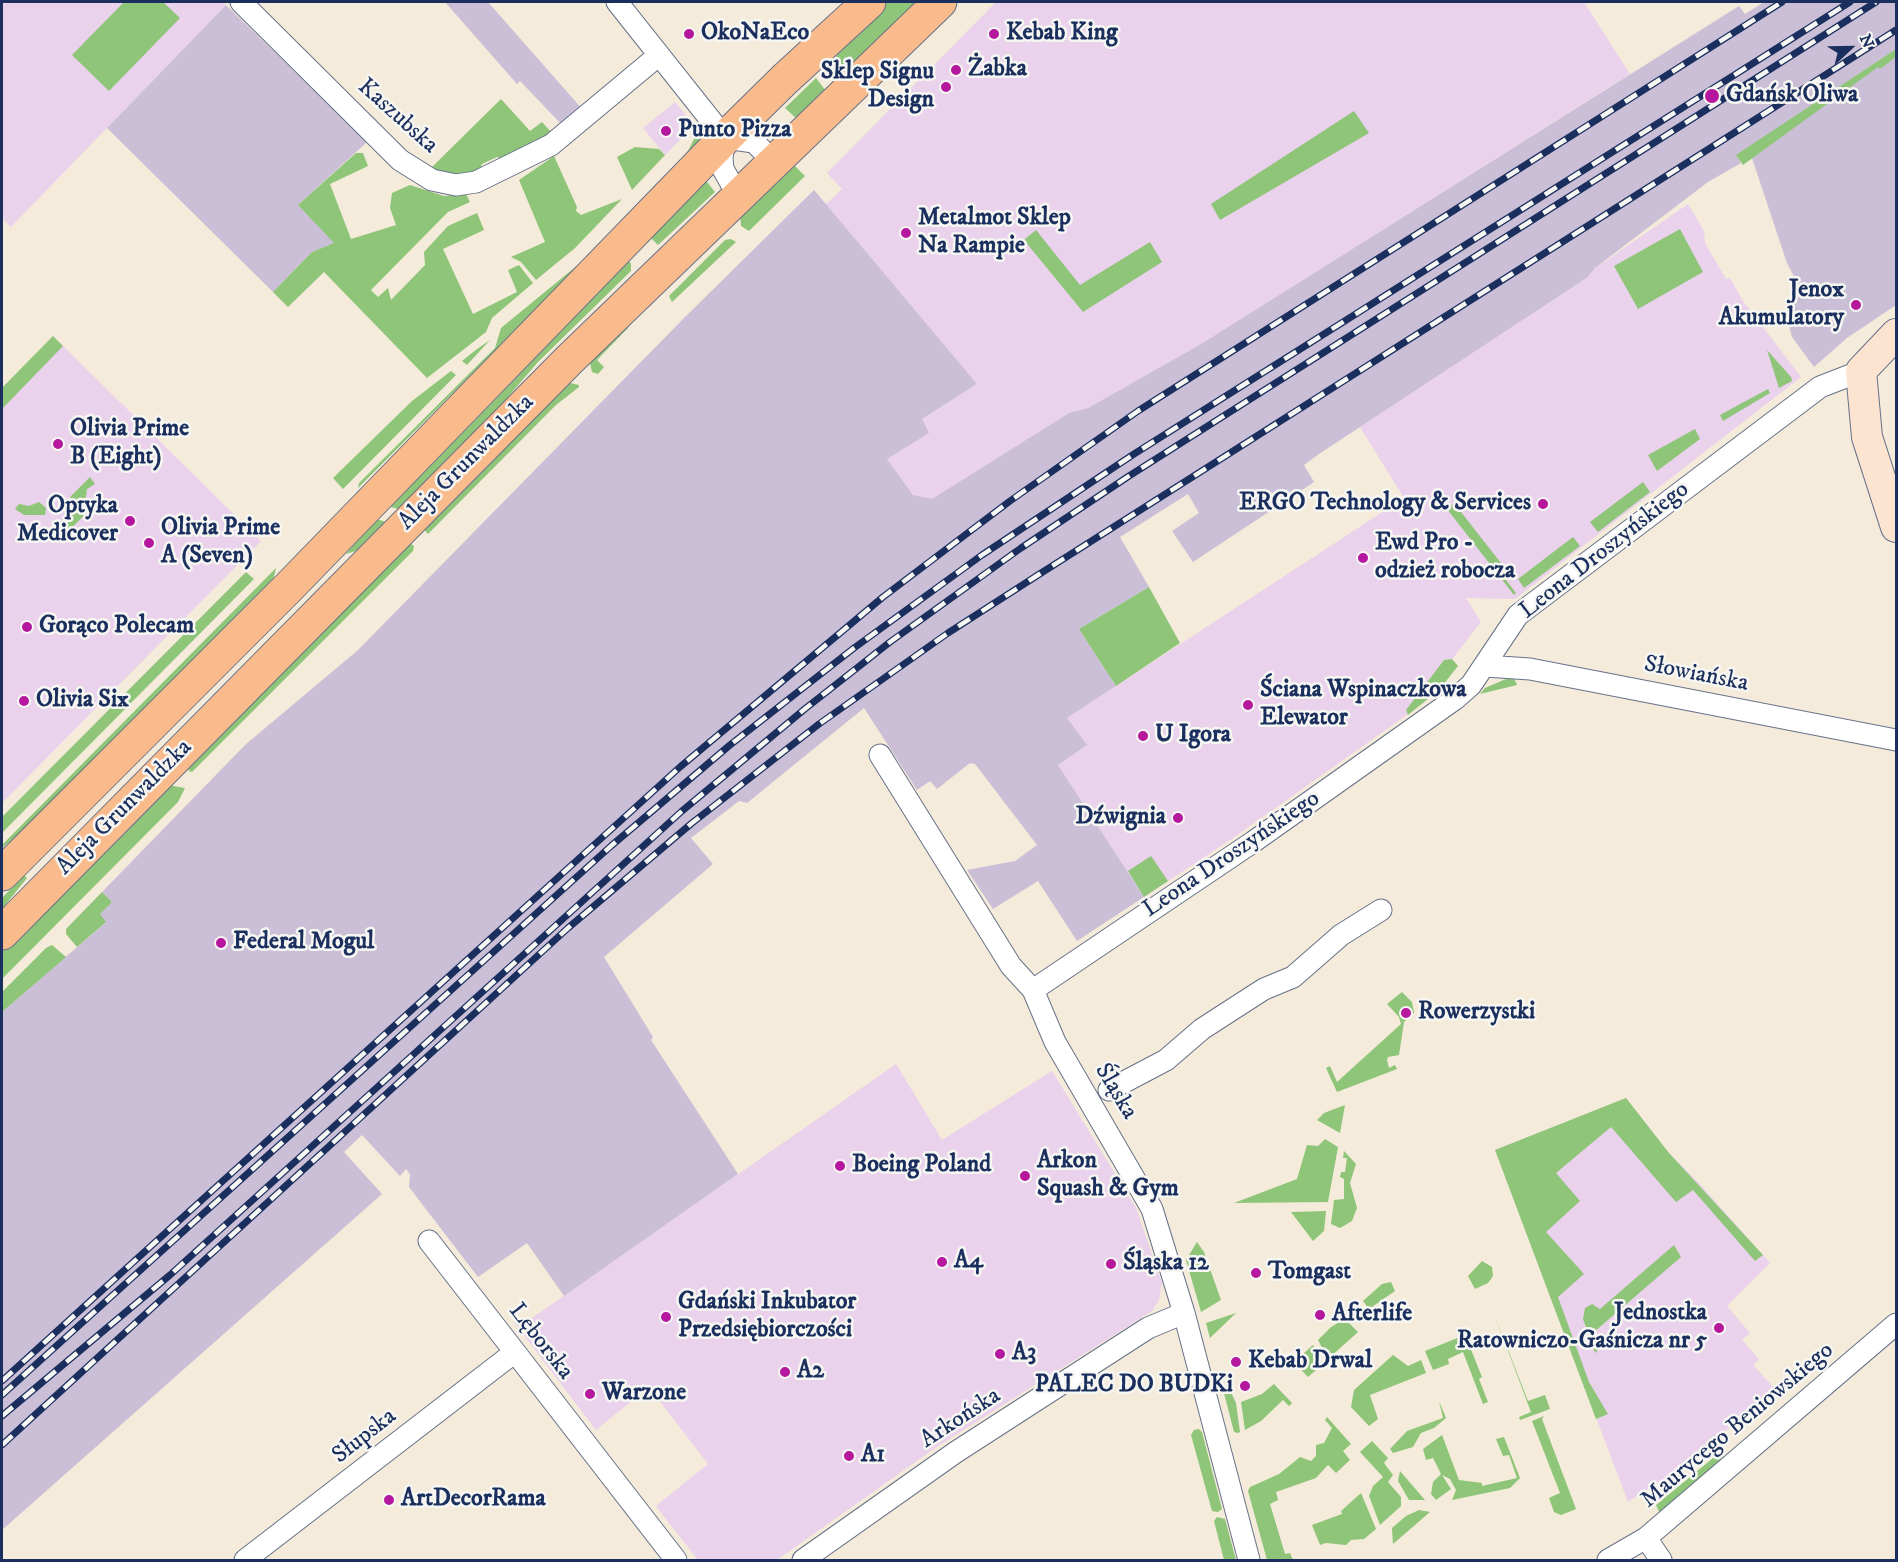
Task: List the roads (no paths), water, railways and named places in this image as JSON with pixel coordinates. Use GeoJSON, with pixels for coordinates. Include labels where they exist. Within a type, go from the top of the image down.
{"type":"FeatureCollection","features":[{"type":"Feature","properties":{"kind":"main road","name":"Aleja Grunwaldzka"},"geometry":{"type":"LineString","coordinates":[[2,874],[288,588],[725,138],[869,2]]}},
{"type":"Feature","properties":{"kind":"main road","name":"Aleja Grunwaldzka"},"geometry":{"type":"LineString","coordinates":[[2,933],[644,287],[940,2]]}},
{"type":"Feature","properties":{"kind":"main road"},"geometry":{"type":"LineString","coordinates":[[817,49],[824,73],[833,85],[852,87]]}},
{"type":"Feature","properties":{"kind":"main road"},"geometry":{"type":"LineString","coordinates":[[618,247],[633,243],[643,251],[645,258],[644,287]]}},
{"type":"Feature","properties":{"kind":"street","name":"Kaszubska"},"geometry":{"type":"LineString","coordinates":[[241,2],[400,160],[414,171],[432,180],[456,185],[476,182],[551,145],[658,55]]}},
{"type":"Feature","properties":{"kind":"street"},"geometry":{"type":"LineString","coordinates":[[617,2],[725,138],[754,142],[768,156],[773,165]]}},
{"type":"Feature","properties":{"kind":"street"},"geometry":{"type":"LineString","coordinates":[[725,138],[723,169],[732,185],[743,193]]}},
{"type":"Feature","properties":{"kind":"street","name":"Leona Droszyńskiego"},"geometry":{"type":"LineString","coordinates":[[1033,990],[1262,836],[1455,699],[1471,686],[1518,615],[1820,387],[1862,371],[1896,334]]}},
{"type":"Feature","properties":{"kind":"street"},"geometry":{"type":"LineString","coordinates":[[1862,371],[1867,437],[1896,527]]}},
{"type":"Feature","properties":{"kind":"street","name":"Słowiańska"},"geometry":{"type":"LineString","coordinates":[[1485,666],[1530,669],[1896,740]]}},
{"type":"Feature","properties":{"kind":"street","name":"Śląska"},"geometry":{"type":"LineString","coordinates":[[880,755],[1011,966],[1033,990],[1055,1042],[1152,1209],[1184,1313],[1249,1560]]}},
{"type":"Feature","properties":{"kind":"street"},"geometry":{"type":"LineString","coordinates":[[1108,1090],[1129,1077],[1166,1060],[1202,1029],[1264,989],[1293,976],[1347,942],[1380,910]]}},
{"type":"Feature","properties":{"kind":"street","name":"Lęborska"},"geometry":{"type":"LineString","coordinates":[[429,1241],[676,1560]]}},
{"type":"Feature","properties":{"kind":"street","name":"Arkońska"},"geometry":{"type":"LineString","coordinates":[[803,1560],[956,1452],[1135,1336],[1161,1321],[1184,1313]]}},
{"type":"Feature","properties":{"kind":"street","name":"Maurycego Beniowskiego"},"geometry":{"type":"LineString","coordinates":[[1608,1560],[1646,1538],[1896,1324]]}},
{"type":"Feature","properties":{"kind":"street","name":"Słupska"},"geometry":{"type":"LineString","coordinates":[[245,1560],[515,1352]]}},
{"type":"Feature","properties":{"kind":"street"},"geometry":{"type":"LineString","coordinates":[[1646,1538],[1661,1560]]}},
{"type":"Feature","properties":{"kind":"railway"},"geometry":{"type":"LineString","coordinates":[[2,1381],[680,767],[883,597],[1010,501],[1138,411],[1782,2]]}},
{"type":"Feature","properties":{"kind":"railway"},"geometry":{"type":"LineString","coordinates":[[2,1395],[611,846],[730,745],[854,648],[982,555],[1134,454],[1850,2]]}},
{"type":"Feature","properties":{"kind":"railway"},"geometry":{"type":"LineString","coordinates":[[2,1416],[170,1275],[682,811],[890,642],[1021,548],[1129,476],[1876,2]]}},
{"type":"Feature","properties":{"kind":"railway"},"geometry":{"type":"LineString","coordinates":[[2,1445],[568,928],[692,823],[819,724],[948,633],[1038,575],[1896,30]]}},
{"type":"Feature","properties":{"kind":"place","name":"OkoNaEco"},"geometry":{"type":"Point","coordinates":[689,34]}},
{"type":"Feature","properties":{"kind":"place","name":"Kebab King"},"geometry":{"type":"Point","coordinates":[994,34]}},
{"type":"Feature","properties":{"kind":"place","name":"Żabka"},"geometry":{"type":"Point","coordinates":[956,70]}},
{"type":"Feature","properties":{"kind":"place","name":"Sklep Signu Design"},"geometry":{"type":"Point","coordinates":[946,87]}},
{"type":"Feature","properties":{"kind":"place","name":"Gdańsk Oliwa"},"geometry":{"type":"Point","coordinates":[1712,96]}},
{"type":"Feature","properties":{"kind":"place","name":"Punto Pizza"},"geometry":{"type":"Point","coordinates":[666,131]}},
{"type":"Feature","properties":{"kind":"place","name":"Metalmot Sklep Na Rampie"},"geometry":{"type":"Point","coordinates":[906,233]}},
{"type":"Feature","properties":{"kind":"place","name":"Jenox Akumulatory"},"geometry":{"type":"Point","coordinates":[1856,305]}},
{"type":"Feature","properties":{"kind":"place","name":"Olivia Prime B (Eight)"},"geometry":{"type":"Point","coordinates":[58,444]}},
{"type":"Feature","properties":{"kind":"place","name":"ERGO Technology & Services"},"geometry":{"type":"Point","coordinates":[1543,504]}},
{"type":"Feature","properties":{"kind":"place","name":"Optyka Medicover"},"geometry":{"type":"Point","coordinates":[130,521]}},
{"type":"Feature","properties":{"kind":"place","name":"Olivia Prime A (Seven)"},"geometry":{"type":"Point","coordinates":[149,543]}},
{"type":"Feature","properties":{"kind":"place","name":"Ewd Pro - odzież robocza"},"geometry":{"type":"Point","coordinates":[1363,558]}},
{"type":"Feature","properties":{"kind":"place","name":"Gorąco Polecam"},"geometry":{"type":"Point","coordinates":[27,627]}},
{"type":"Feature","properties":{"kind":"place","name":"Olivia Six"},"geometry":{"type":"Point","coordinates":[24,701]}},
{"type":"Feature","properties":{"kind":"place","name":"Ściana Wspinaczkowa Elewator"},"geometry":{"type":"Point","coordinates":[1248,705]}},
{"type":"Feature","properties":{"kind":"place","name":"U Igora"},"geometry":{"type":"Point","coordinates":[1143,736]}},
{"type":"Feature","properties":{"kind":"place","name":"Dźwignia"},"geometry":{"type":"Point","coordinates":[1178,818]}},
{"type":"Feature","properties":{"kind":"place","name":"Federal Mogul"},"geometry":{"type":"Point","coordinates":[221,943]}},
{"type":"Feature","properties":{"kind":"place","name":"Rowerzystki"},"geometry":{"type":"Point","coordinates":[1406,1013]}},
{"type":"Feature","properties":{"kind":"place","name":"Boeing Poland"},"geometry":{"type":"Point","coordinates":[840,1166]}},
{"type":"Feature","properties":{"kind":"place","name":"Arkon Squash & Gym"},"geometry":{"type":"Point","coordinates":[1025,1176]}},
{"type":"Feature","properties":{"kind":"place","name":"A4"},"geometry":{"type":"Point","coordinates":[942,1262]}},
{"type":"Feature","properties":{"kind":"place","name":"Śląska 12"},"geometry":{"type":"Point","coordinates":[1111,1264]}},
{"type":"Feature","properties":{"kind":"place","name":"Tomgast"},"geometry":{"type":"Point","coordinates":[1256,1273]}},
{"type":"Feature","properties":{"kind":"place","name":"Afterlife"},"geometry":{"type":"Point","coordinates":[1320,1315]}},
{"type":"Feature","properties":{"kind":"place","name":"Gdański Inkubator Przedsiębiorczości"},"geometry":{"type":"Point","coordinates":[666,1317]}},
{"type":"Feature","properties":{"kind":"place","name":"Jednostka Ratowniczo-Gaśnicza nr 5"},"geometry":{"type":"Point","coordinates":[1719,1328]}},
{"type":"Feature","properties":{"kind":"place","name":"A3"},"geometry":{"type":"Point","coordinates":[1000,1354]}},
{"type":"Feature","properties":{"kind":"place","name":"Kebab Drwal"},"geometry":{"type":"Point","coordinates":[1236,1362]}},
{"type":"Feature","properties":{"kind":"place","name":"A2"},"geometry":{"type":"Point","coordinates":[785,1372]}},
{"type":"Feature","properties":{"kind":"place","name":"PALEC DO BUDKi"},"geometry":{"type":"Point","coordinates":[1245,1386]}},
{"type":"Feature","properties":{"kind":"place","name":"Warzone"},"geometry":{"type":"Point","coordinates":[590,1394]}},
{"type":"Feature","properties":{"kind":"place","name":"A1"},"geometry":{"type":"Point","coordinates":[849,1456]}},
{"type":"Feature","properties":{"kind":"place","name":"ArtDecorRama"},"geometry":{"type":"Point","coordinates":[389,1500]}}]}
